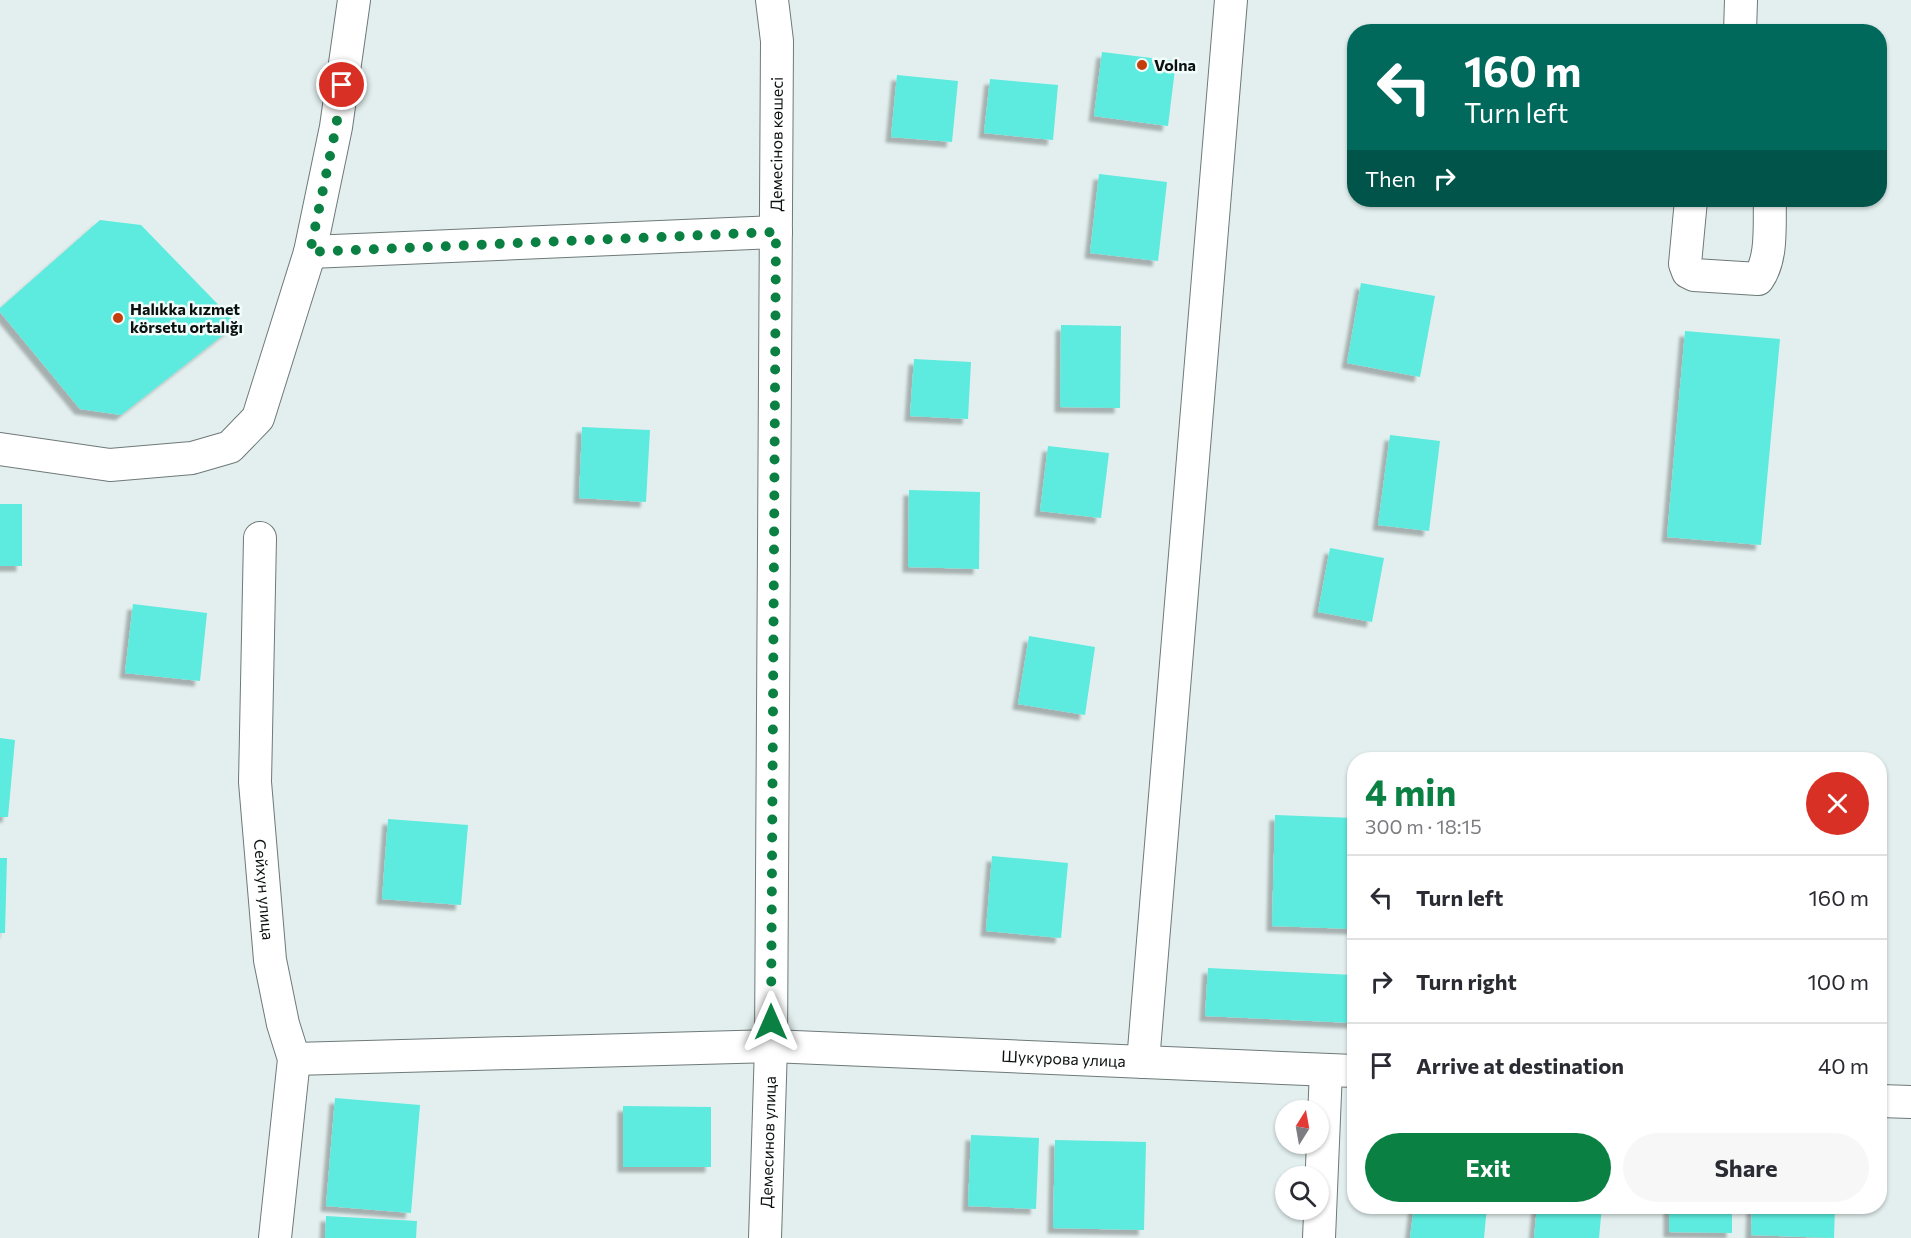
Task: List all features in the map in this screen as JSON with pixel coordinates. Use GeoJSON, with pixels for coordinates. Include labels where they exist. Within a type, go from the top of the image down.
{"type":"FeatureCollection","features":[{"type":"Feature","properties":{"kind":"street"},"geometry":{"type":"LineString","coordinates":[[0,449],[110,465],[192,458],[230,447],[258,418],[310,252],[336,127],[354,0]]}},
{"type":"Feature","properties":{"kind":"street","name":"Демесінов көшесі"},"geometry":{"type":"LineString","coordinates":[[771,1046],[777,41],[772,0]]}},
{"type":"Feature","properties":{"kind":"street"},"geometry":{"type":"LineString","coordinates":[[1143,1062],[1231,0]]}},
{"type":"Feature","properties":{"kind":"street"},"geometry":{"type":"LineString","coordinates":[[1740,24],[1741,0]]}},
{"type":"Feature","properties":{"kind":"street"},"geometry":{"type":"LineString","coordinates":[[1690,207],[1685,264],[1688,272],[1694,275],[1758,279],[1767,261],[1770,207]]}},
{"type":"Feature","properties":{"kind":"street"},"geometry":{"type":"LineString","coordinates":[[310,252],[776,232]]}},
{"type":"Feature","properties":{"kind":"street","name":"Сейхун улица"},"geometry":{"type":"LineString","coordinates":[[260,538],[255,782],[270,960],[283,1024],[294,1059],[275,1238]]}},
{"type":"Feature","properties":{"kind":"street","name":"Шукурова улица"},"geometry":{"type":"LineString","coordinates":[[294,1059],[771,1046],[1340,1071]]}},
{"type":"Feature","properties":{"kind":"street","name":"Демесинов улица"},"geometry":{"type":"LineString","coordinates":[[765,1238],[771,1046]]}},
{"type":"Feature","properties":{"kind":"street"},"geometry":{"type":"LineString","coordinates":[[1318,1238],[1340,1071]]}},
{"type":"Feature","properties":{"kind":"street"},"geometry":{"type":"LineString","coordinates":[[1887,1101],[1911,1102]]}},
{"type":"Feature","properties":{"kind":"building"},"geometry":{"type":"Polygon","coordinates":[[[1102,52],[1176,61],[1168,126],[1094,116],[1102,52]]]}},
{"type":"Feature","properties":{"kind":"building"},"geometry":{"type":"Polygon","coordinates":[[[897,75],[958,81],[952,142],[891,137],[897,75]]]}},
{"type":"Feature","properties":{"kind":"building"},"geometry":{"type":"Polygon","coordinates":[[[990,79],[1058,85],[1053,140],[984,133],[990,79]]]}},
{"type":"Feature","properties":{"kind":"building"},"geometry":{"type":"Polygon","coordinates":[[[1099,174],[1167,182],[1158,261],[1090,253],[1099,174]]]}},
{"type":"Feature","properties":{"kind":"building","name":"Halıkka kızmet körsetu ortalığı"},"geometry":{"type":"Polygon","coordinates":[[[100,220],[141,225],[237,324],[121,415],[80,409],[0,312],[0,308],[100,220]]]}},
{"type":"Feature","properties":{"kind":"building"},"geometry":{"type":"Polygon","coordinates":[[[1361,283],[1435,296],[1420,377],[1347,363],[1361,283]]]}},
{"type":"Feature","properties":{"kind":"building"},"geometry":{"type":"Polygon","coordinates":[[[1061,325],[1121,326],[1120,408],[1060,407],[1061,325]]]}},
{"type":"Feature","properties":{"kind":"building"},"geometry":{"type":"Polygon","coordinates":[[[1685,331],[1780,339],[1761,545],[1667,537],[1685,331]]]}},
{"type":"Feature","properties":{"kind":"building"},"geometry":{"type":"Polygon","coordinates":[[[914,359],[971,362],[968,419],[910,416],[914,359]]]}},
{"type":"Feature","properties":{"kind":"building"},"geometry":{"type":"Polygon","coordinates":[[[582,427],[650,430],[646,502],[579,498],[582,427]]]}},
{"type":"Feature","properties":{"kind":"building"},"geometry":{"type":"Polygon","coordinates":[[[1390,435],[1440,441],[1429,531],[1378,525],[1390,435]]]}},
{"type":"Feature","properties":{"kind":"building"},"geometry":{"type":"Polygon","coordinates":[[[1048,446],[1109,453],[1101,518],[1040,511],[1048,446]]]}},
{"type":"Feature","properties":{"kind":"building"},"geometry":{"type":"Polygon","coordinates":[[[909,490],[980,492],[979,569],[908,567],[909,490]]]}},
{"type":"Feature","properties":{"kind":"building"},"geometry":{"type":"Polygon","coordinates":[[[0,504],[22,504],[22,566],[0,566],[0,504]]]}},
{"type":"Feature","properties":{"kind":"building"},"geometry":{"type":"Polygon","coordinates":[[[1330,548],[1384,558],[1372,622],[1318,612],[1330,548]]]}},
{"type":"Feature","properties":{"kind":"building"},"geometry":{"type":"Polygon","coordinates":[[[133,604],[207,613],[200,681],[125,673],[133,604]]]}},
{"type":"Feature","properties":{"kind":"building"},"geometry":{"type":"Polygon","coordinates":[[[1029,636],[1095,647],[1085,715],[1018,704],[1029,636]]]}},
{"type":"Feature","properties":{"kind":"building"},"geometry":{"type":"Polygon","coordinates":[[[0,738],[15,740],[8,817],[0,817],[0,738]]]}},
{"type":"Feature","properties":{"kind":"building"},"geometry":{"type":"Polygon","coordinates":[[[1275,815],[1347,818],[1347,929],[1272,926],[1275,815]]]}},
{"type":"Feature","properties":{"kind":"building"},"geometry":{"type":"Polygon","coordinates":[[[388,819],[468,825],[461,905],[382,899],[388,819]]]}},
{"type":"Feature","properties":{"kind":"building"},"geometry":{"type":"Polygon","coordinates":[[[992,856],[1068,863],[1061,938],[986,931],[992,856]]]}},
{"type":"Feature","properties":{"kind":"building"},"geometry":{"type":"Polygon","coordinates":[[[0,858],[7,858],[5,933],[0,933],[0,858]]]}},
{"type":"Feature","properties":{"kind":"building"},"geometry":{"type":"Polygon","coordinates":[[[1208,968],[1347,975],[1347,1023],[1205,1016],[1208,968]]]}},
{"type":"Feature","properties":{"kind":"building"},"geometry":{"type":"Polygon","coordinates":[[[335,1098],[420,1105],[411,1213],[326,1206],[335,1098]]]}},
{"type":"Feature","properties":{"kind":"building"},"geometry":{"type":"Polygon","coordinates":[[[623,1106],[711,1107],[711,1167],[623,1167],[623,1106]]]}},
{"type":"Feature","properties":{"kind":"building"},"geometry":{"type":"Polygon","coordinates":[[[971,1135],[1039,1138],[1036,1209],[968,1206],[971,1135]]]}},
{"type":"Feature","properties":{"kind":"building"},"geometry":{"type":"Polygon","coordinates":[[[1055,1140],[1146,1142],[1144,1230],[1053,1228],[1055,1140]]]}},
{"type":"Feature","properties":{"kind":"building"},"geometry":{"type":"Polygon","coordinates":[[[1413,1214],[1486,1214],[1484,1238],[1410,1238],[1413,1214]]]}},
{"type":"Feature","properties":{"kind":"building"},"geometry":{"type":"Polygon","coordinates":[[[1536,1214],[1601,1214],[1599,1238],[1534,1238],[1536,1214]]]}},
{"type":"Feature","properties":{"kind":"building"},"geometry":{"type":"Polygon","coordinates":[[[1669,1214],[1732,1214],[1732,1233],[1669,1232],[1669,1214]]]}},
{"type":"Feature","properties":{"kind":"building"},"geometry":{"type":"Polygon","coordinates":[[[1752,1214],[1835,1214],[1834,1238],[1751,1235],[1752,1214]]]}},
{"type":"Feature","properties":{"kind":"building"},"geometry":{"type":"Polygon","coordinates":[[[326,1216],[417,1221],[416,1238],[325,1238],[326,1216]]]}},
{"type":"Feature","properties":{"kind":"place","name":"Volna"},"geometry":{"type":"Point","coordinates":[1142,65]}},
{"type":"Feature","properties":{"kind":"place","name":"Halıkka kızmet körsetu ortalığı"},"geometry":{"type":"Point","coordinates":[118,318]}},
{"type":"Feature","properties":{"kind":"route"},"geometry":{"type":"LineString","coordinates":[[342,85],[336,127],[310,252],[776,232],[771,1022]]}}]}
